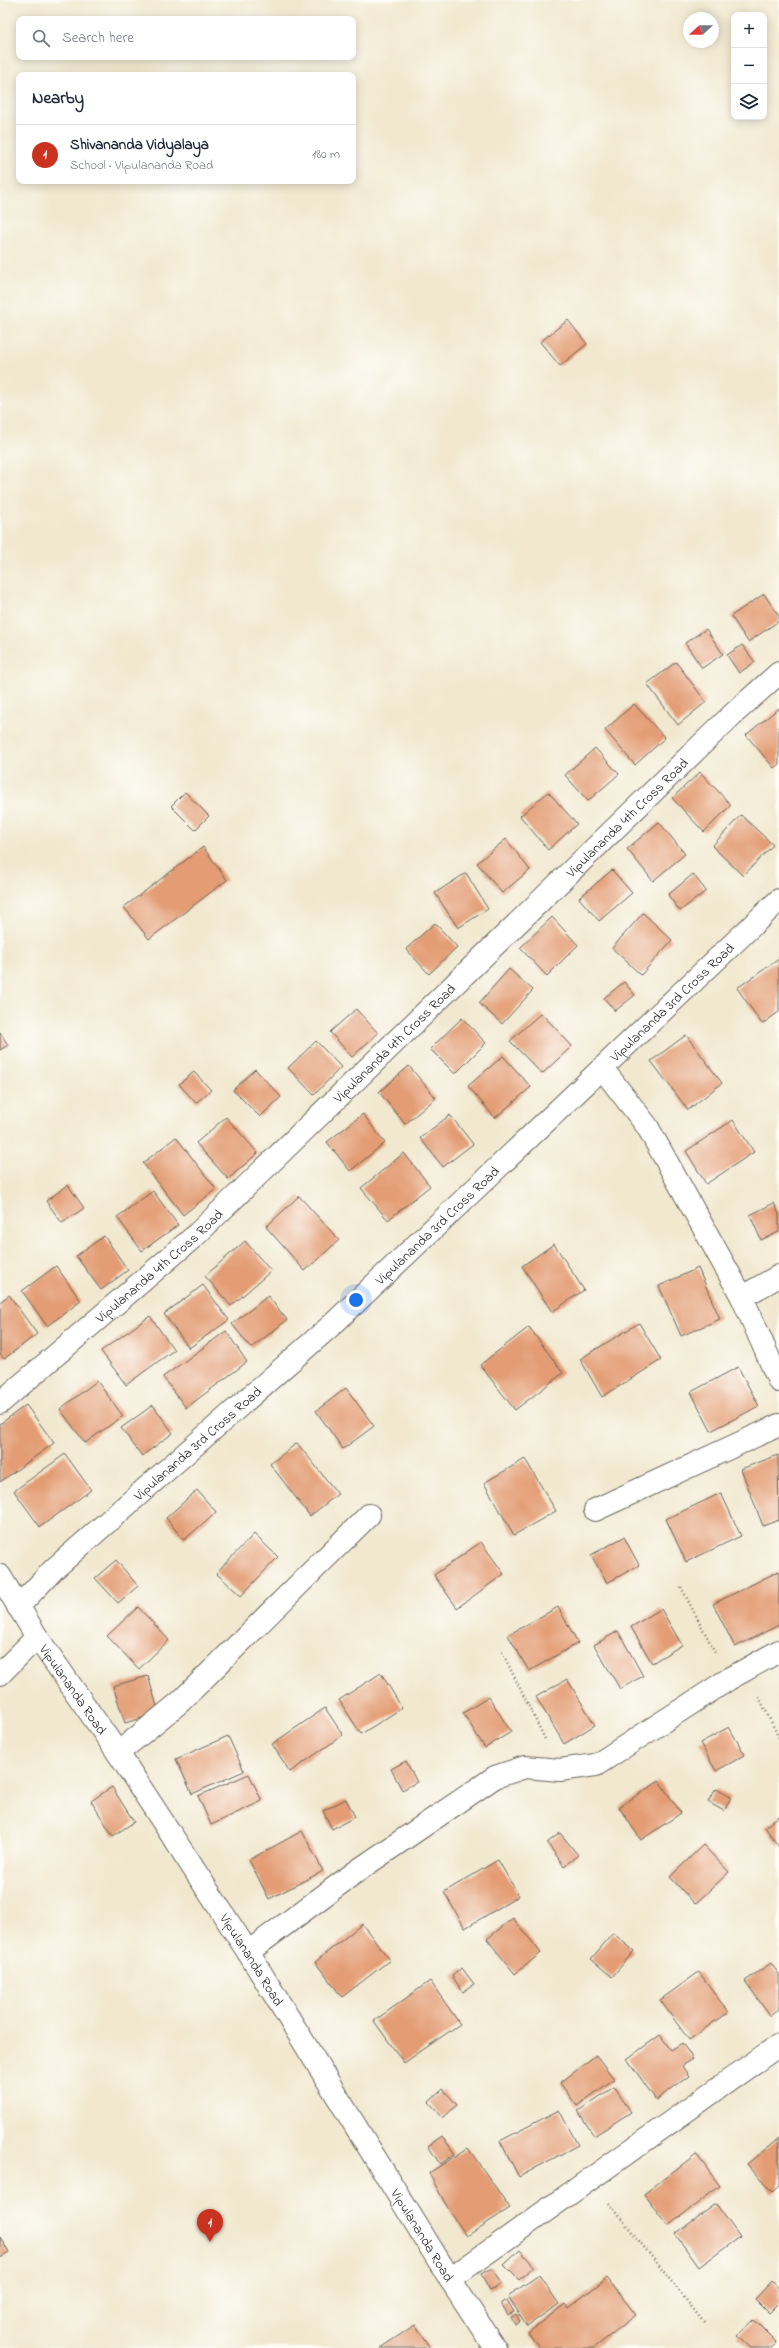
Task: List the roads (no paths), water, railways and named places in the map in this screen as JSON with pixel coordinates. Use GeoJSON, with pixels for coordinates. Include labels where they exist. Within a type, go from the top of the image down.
{"type":"FeatureCollection","features":[{"type":"Feature","properties":{"kind":"street","name":"Vipulananda 4th Cross Road"},"geometry":{"type":"LineString","coordinates":[[0,1403],[196,1236],[726,721],[779,673]]}},
{"type":"Feature","properties":{"kind":"street","name":"Vipulananda 3rd Cross Road"},"geometry":{"type":"LineString","coordinates":[[18,1607],[54,1569],[334,1323],[779,900]]}},
{"type":"Feature","properties":{"kind":"street"},"geometry":{"type":"LineString","coordinates":[[602,1068],[647,1126],[742,1296],[779,1381]]}},
{"type":"Feature","properties":{"kind":"street"},"geometry":{"type":"LineString","coordinates":[[742,1296],[779,1276]]}},
{"type":"Feature","properties":{"kind":"street"},"geometry":{"type":"LineString","coordinates":[[595,1510],[779,1425]]}},
{"type":"Feature","properties":{"kind":"street"},"geometry":{"type":"LineString","coordinates":[[118,1753],[180,1702],[369,1515]]}},
{"type":"Feature","properties":{"kind":"street","name":"Vipulananda Road"},"geometry":{"type":"LineString","coordinates":[[0,1576],[37,1637],[118,1753],[248,1952],[450,2279],[495,2348]]}},
{"type":"Feature","properties":{"kind":"street"},"geometry":{"type":"LineString","coordinates":[[0,1674],[37,1637]]}},
{"type":"Feature","properties":{"kind":"street"},"geometry":{"type":"LineString","coordinates":[[248,1952],[357,1871],[495,1777],[525,1766],[560,1770],[596,1765],[737,1674],[779,1651]]}},
{"type":"Feature","properties":{"kind":"street"},"geometry":{"type":"LineString","coordinates":[[450,2279],[779,2045]]}},
{"type":"Feature","properties":{"kind":"place","name":"Shivananda Vidyalaya"},"geometry":{"type":"Point","coordinates":[210,2242]}}]}
